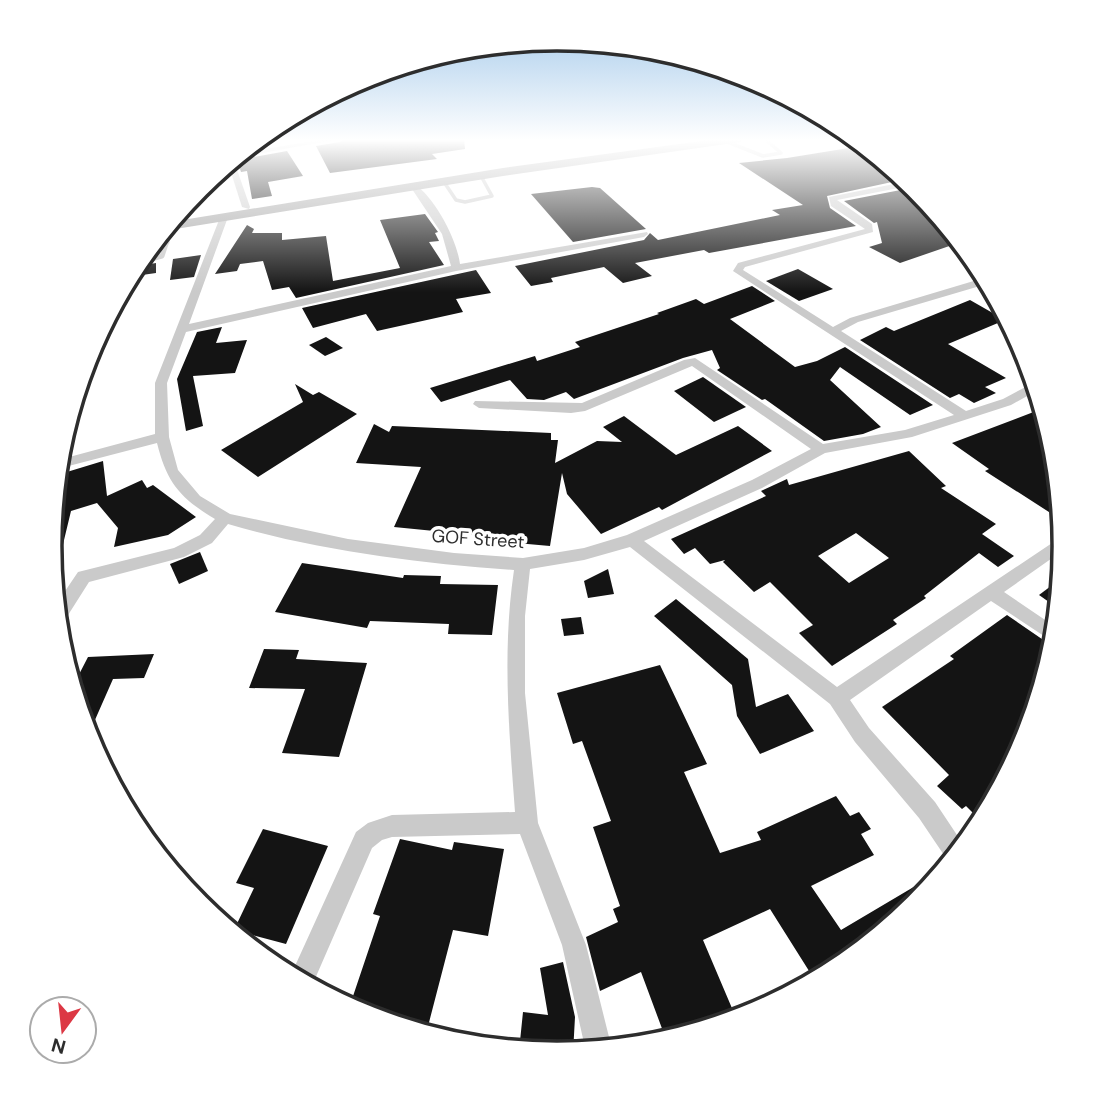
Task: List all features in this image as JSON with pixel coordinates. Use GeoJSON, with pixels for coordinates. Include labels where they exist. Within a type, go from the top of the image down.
{"type":"FeatureCollection","features":[{"type":"Feature","properties":{"kind":"main road"},"geometry":{"type":"LineString","coordinates":[[184,221],[246,207],[361,190]]}},
{"type":"Feature","properties":{"kind":"main road"},"geometry":{"type":"LineString","coordinates":[[183,222],[389,190]]}},
{"type":"Feature","properties":{"kind":"street"},"geometry":{"type":"LineString","coordinates":[[241,190],[246,207]]}},
{"type":"Feature","properties":{"kind":"street"},"geometry":{"type":"LineString","coordinates":[[417,190],[449,238],[455,253],[456,268]]}},
{"type":"Feature","properties":{"kind":"street"},"geometry":{"type":"LineString","coordinates":[[876,190],[832,199],[834,204],[869,226],[870,230],[739,267],[740,274],[964,415]]}},
{"type":"Feature","properties":{"kind":"street","name":"GOF Street"},"geometry":{"type":"LineString","coordinates":[[224,217],[161,383],[162,437],[171,471],[195,500],[225,517],[257,527],[348,545],[523,564],[584,554],[632,540],[757,484],[821,449],[907,434],[1007,402],[1028,391]]}},
{"type":"Feature","properties":{"kind":"street"},"geometry":{"type":"LineString","coordinates":[[183,328],[456,268],[644,234]]}},
{"type":"Feature","properties":{"kind":"street"},"geometry":{"type":"LineString","coordinates":[[833,331],[854,320],[977,283]]}},
{"type":"Feature","properties":{"kind":"street"},"geometry":{"type":"LineString","coordinates":[[479,404],[571,409],[585,407],[688,362],[695,362],[821,449]]}},
{"type":"Feature","properties":{"kind":"street"},"geometry":{"type":"LineString","coordinates":[[69,462],[162,437]]}},
{"type":"Feature","properties":{"kind":"street"},"geometry":{"type":"LineString","coordinates":[[65,605],[84,577],[178,553],[206,539],[225,517]]}},
{"type":"Feature","properties":{"kind":"street"},"geometry":{"type":"LineString","coordinates":[[632,540],[837,698],[862,735],[928,810],[952,847]]}},
{"type":"Feature","properties":{"kind":"street"},"geometry":{"type":"LineString","coordinates":[[837,698],[1053,550]]}},
{"type":"Feature","properties":{"kind":"street"},"geometry":{"type":"LineString","coordinates":[[523,564],[516,616],[516,693],[527,823],[574,945],[597,1040]]}},
{"type":"Feature","properties":{"kind":"street"},"geometry":{"type":"LineString","coordinates":[[992,593],[1046,630]]}},
{"type":"Feature","properties":{"kind":"street"},"geometry":{"type":"LineString","coordinates":[[305,973],[364,840],[376,831],[392,826],[527,823]]}},
{"type":"Feature","properties":{"kind":"lane"},"geometry":{"type":"LineString","coordinates":[[449,190],[456,200],[488,199],[492,196],[489,190]]}},
{"type":"Feature","properties":{"kind":"lane"},"geometry":{"type":"LineString","coordinates":[[153,260],[162,256],[167,242]]}},
{"type":"Feature","properties":{"kind":"building"},"geometry":{"type":"Polygon","coordinates":[[[250,190],[270,190],[272,196],[252,199],[250,190]]]}},
{"type":"Feature","properties":{"kind":"building"},"geometry":{"type":"Polygon","coordinates":[[[602,190],[646,229],[573,242],[531,194],[602,190]]]}},
{"type":"Feature","properties":{"kind":"building"},"geometry":{"type":"Polygon","coordinates":[[[780,190],[855,190],[827,196],[830,208],[856,226],[709,253],[704,250],[635,263],[652,276],[623,283],[604,267],[551,278],[553,282],[531,286],[515,266],[644,240],[650,233],[658,240],[780,215],[772,210],[803,205],[780,190]]]}},
{"type":"Feature","properties":{"kind":"building"},"geometry":{"type":"Polygon","coordinates":[[[901,190],[951,245],[900,263],[869,247],[882,243],[877,222],[874,223],[844,201],[901,190]]]}},
{"type":"Feature","properties":{"kind":"building"},"geometry":{"type":"Polygon","coordinates":[[[425,214],[438,232],[435,233],[439,241],[429,242],[444,265],[296,298],[289,287],[272,290],[263,261],[240,264],[237,271],[215,274],[247,225],[254,229],[252,233],[282,233],[282,240],[326,236],[333,281],[400,268],[380,220],[425,214]]]}},
{"type":"Feature","properties":{"kind":"building"},"geometry":{"type":"Polygon","coordinates":[[[201,255],[194,277],[170,280],[173,259],[201,255]]]}},
{"type":"Feature","properties":{"kind":"building"},"geometry":{"type":"Polygon","coordinates":[[[156,263],[156,273],[143,275],[145,271],[150,264],[156,263]]]}},
{"type":"Feature","properties":{"kind":"building"},"geometry":{"type":"Polygon","coordinates":[[[798,269],[833,289],[799,301],[766,281],[798,269]]]}},
{"type":"Feature","properties":{"kind":"building"},"geometry":{"type":"Polygon","coordinates":[[[476,270],[491,293],[456,299],[463,312],[377,331],[366,314],[313,328],[302,308],[476,270]]]}},
{"type":"Feature","properties":{"kind":"building"},"geometry":{"type":"Polygon","coordinates":[[[752,286],[775,301],[730,319],[795,367],[817,361],[845,347],[933,405],[910,415],[840,367],[830,380],[881,427],[863,434],[824,441],[765,399],[762,400],[717,370],[720,368],[712,350],[683,358],[574,399],[566,392],[544,400],[527,399],[510,380],[441,402],[430,388],[535,356],[537,361],[580,347],[575,342],[696,299],[704,304],[752,286]]]}},
{"type":"Feature","properties":{"kind":"building"},"geometry":{"type":"Polygon","coordinates":[[[970,300],[995,314],[999,322],[948,344],[1006,378],[985,387],[996,393],[974,403],[959,394],[950,398],[860,340],[886,327],[894,331],[970,300]]]}},
{"type":"Feature","properties":{"kind":"building"},"geometry":{"type":"Polygon","coordinates":[[[222,327],[216,343],[247,340],[235,373],[193,376],[203,426],[186,431],[177,379],[197,332],[222,327]]]}},
{"type":"Feature","properties":{"kind":"building"},"geometry":{"type":"Polygon","coordinates":[[[326,337],[343,348],[325,356],[309,345],[326,337]]]}},
{"type":"Feature","properties":{"kind":"building"},"geometry":{"type":"Polygon","coordinates":[[[703,377],[746,407],[714,422],[674,391],[703,377]]]}},
{"type":"Feature","properties":{"kind":"building"},"geometry":{"type":"Polygon","coordinates":[[[295,384],[313,395],[319,392],[357,414],[258,477],[221,450],[303,402],[295,384]]]}},
{"type":"Feature","properties":{"kind":"building"},"geometry":{"type":"Polygon","coordinates":[[[1034,412],[1044,450],[1052,514],[985,471],[989,469],[952,443],[1034,412]]]}},
{"type":"Feature","properties":{"kind":"building"},"geometry":{"type":"Polygon","coordinates":[[[624,416],[676,455],[738,426],[772,451],[662,510],[659,507],[601,534],[567,494],[562,473],[550,546],[504,542],[505,538],[394,527],[421,467],[356,463],[374,424],[389,432],[392,426],[551,433],[551,440],[558,440],[555,463],[597,441],[622,442],[603,427],[624,416]]]}},
{"type":"Feature","properties":{"kind":"building"},"geometry":{"type":"Polygon","coordinates":[[[909,451],[946,486],[941,488],[996,524],[982,534],[1014,556],[998,567],[979,553],[924,596],[926,598],[893,620],[897,624],[832,666],[799,633],[813,625],[770,582],[754,592],[723,562],[725,560],[710,564],[695,548],[684,554],[671,539],[766,496],[761,491],[787,479],[789,485],[909,451]],[[856,533],[818,556],[849,583],[889,558],[856,533]]]}},
{"type":"Feature","properties":{"kind":"building"},"geometry":{"type":"Polygon","coordinates":[[[103,461],[107,496],[142,480],[147,488],[153,485],[196,517],[168,535],[114,547],[118,528],[97,503],[71,511],[62,548],[68,472],[103,461]]]}},
{"type":"Feature","properties":{"kind":"building"},"geometry":{"type":"Polygon","coordinates":[[[200,552],[208,571],[179,584],[170,564],[200,552]]]}},
{"type":"Feature","properties":{"kind":"building"},"geometry":{"type":"Polygon","coordinates":[[[302,563],[403,578],[404,575],[441,576],[440,584],[498,585],[492,635],[448,634],[449,624],[370,621],[367,628],[275,612],[302,563]]]}},
{"type":"Feature","properties":{"kind":"building"},"geometry":{"type":"Polygon","coordinates":[[[608,569],[614,594],[588,598],[584,581],[608,569]]]}},
{"type":"Feature","properties":{"kind":"building"},"geometry":{"type":"Polygon","coordinates":[[[1051,586],[1050,603],[1039,595],[1051,586]]]}},
{"type":"Feature","properties":{"kind":"building"},"geometry":{"type":"Polygon","coordinates":[[[676,599],[748,659],[756,707],[788,694],[814,731],[760,754],[737,716],[732,685],[654,616],[676,599]]]}},
{"type":"Feature","properties":{"kind":"building"},"geometry":{"type":"Polygon","coordinates":[[[1007,615],[1044,641],[1016,736],[975,815],[966,806],[962,809],[937,786],[949,775],[882,707],[954,659],[950,656],[1007,615]]]}},
{"type":"Feature","properties":{"kind":"building"},"geometry":{"type":"Polygon","coordinates":[[[581,617],[584,634],[564,636],[561,619],[581,617]]]}},
{"type":"Feature","properties":{"kind":"building"},"geometry":{"type":"Polygon","coordinates":[[[264,649],[299,650],[296,659],[367,663],[339,757],[282,753],[305,689],[249,688],[264,649]]]}},
{"type":"Feature","properties":{"kind":"building"},"geometry":{"type":"Polygon","coordinates":[[[154,654],[144,678],[113,679],[94,722],[79,675],[88,657],[154,654]]]}},
{"type":"Feature","properties":{"kind":"building"},"geometry":{"type":"Polygon","coordinates":[[[660,665],[707,764],[684,772],[720,853],[761,840],[757,832],[836,796],[850,816],[859,812],[871,829],[861,834],[874,855],[811,886],[841,930],[921,882],[859,940],[810,973],[770,909],[703,940],[733,1010],[663,1031],[641,972],[600,991],[586,937],[618,922],[613,909],[620,906],[593,827],[611,821],[582,741],[573,744],[557,693],[660,665]]]}},
{"type":"Feature","properties":{"kind":"building"},"geometry":{"type":"Polygon","coordinates":[[[263,829],[328,846],[286,944],[249,934],[237,924],[254,888],[236,883],[263,829]]]}},
{"type":"Feature","properties":{"kind":"building"},"geometry":{"type":"Polygon","coordinates":[[[400,839],[452,850],[454,842],[504,849],[488,936],[453,930],[428,1025],[352,998],[380,916],[373,914],[400,839]]]}},
{"type":"Feature","properties":{"kind":"building"},"geometry":{"type":"Polygon","coordinates":[[[563,962],[575,1017],[574,1042],[520,1041],[523,1012],[548,1015],[540,968],[563,962]]]}}]}
